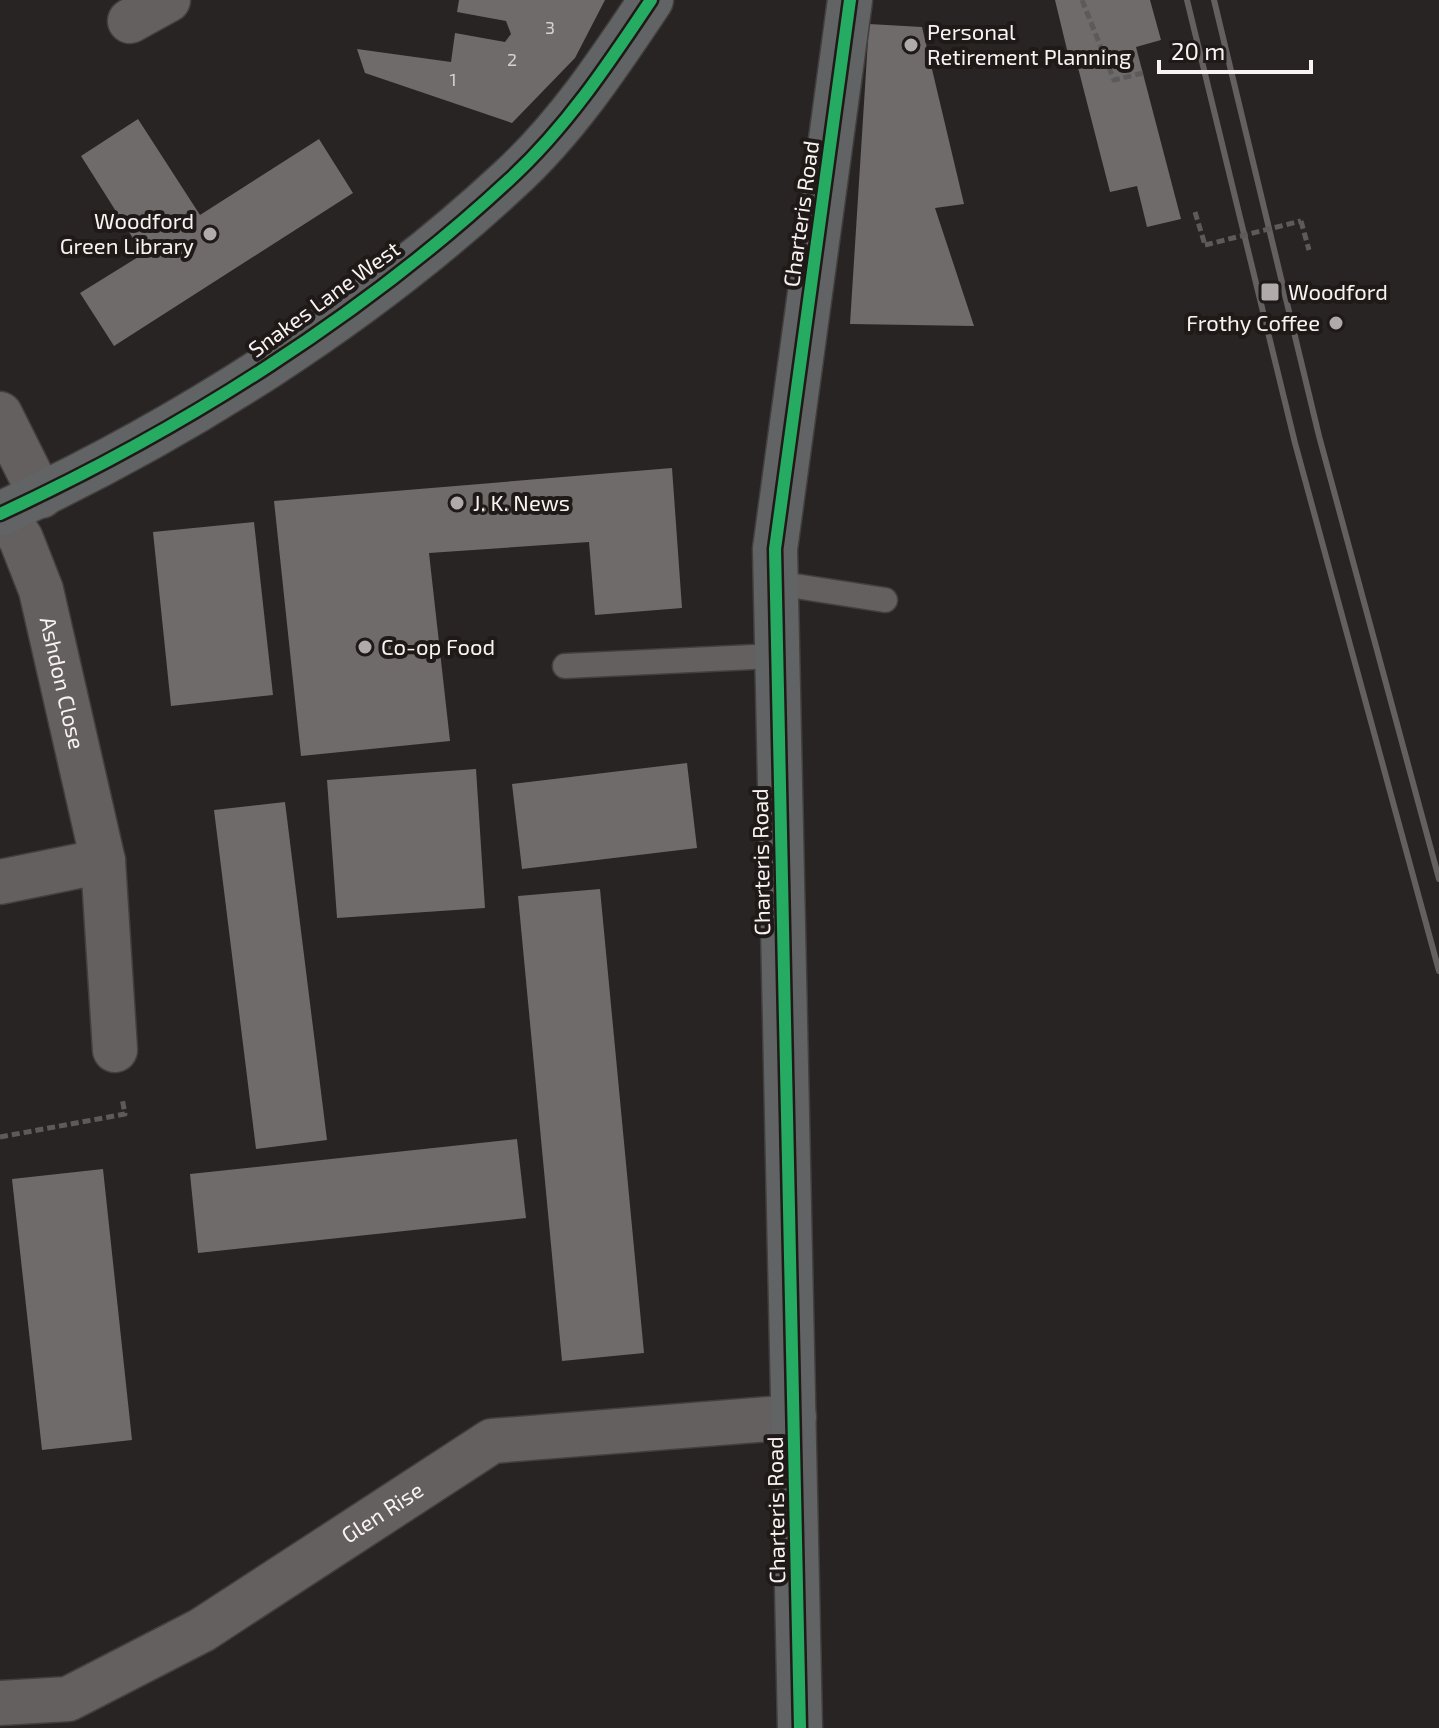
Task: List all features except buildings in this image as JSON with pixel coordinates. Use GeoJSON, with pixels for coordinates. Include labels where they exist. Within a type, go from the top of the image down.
{"type":"FeatureCollection","features":[{"type":"Feature","properties":{"kind":"street"},"geometry":{"type":"LineString","coordinates":[[130,21],[168,0]]}},
{"type":"Feature","properties":{"kind":"street","name":"Snakes Lane West"},"geometry":{"type":"LineString","coordinates":[[15,508],[241,384],[384,284],[510,180],[573,111],[651,0]]}},
{"type":"Feature","properties":{"kind":"street","name":"Charteris Road"},"geometry":{"type":"LineString","coordinates":[[800,1728],[775,549],[850,0]]}},
{"type":"Feature","properties":{"kind":"street","name":"Ashdon Close"},"geometry":{"type":"LineString","coordinates":[[0,414],[21,539],[41,590],[103,861],[115,1050]]}},
{"type":"Feature","properties":{"kind":"street"},"geometry":{"type":"LineString","coordinates":[[0,882],[103,861]]}},
{"type":"Feature","properties":{"kind":"street","name":"Glen Rise"},"geometry":{"type":"LineString","coordinates":[[0,1703],[68,1699],[202,1630],[492,1441],[794,1417]]}},
{"type":"Feature","properties":{"kind":"lane"},"geometry":{"type":"LineString","coordinates":[[776,583],[885,600]]}},
{"type":"Feature","properties":{"kind":"lane"},"geometry":{"type":"LineString","coordinates":[[565,666],[776,656]]}},
{"type":"Feature","properties":{"kind":"path"},"geometry":{"type":"LineString","coordinates":[[1082,0],[1114,80],[1143,73]]}},
{"type":"Feature","properties":{"kind":"path"},"geometry":{"type":"LineString","coordinates":[[1195,212],[1205,245],[1301,221],[1309,250]]}},
{"type":"Feature","properties":{"kind":"path"},"geometry":{"type":"LineString","coordinates":[[0,1137],[125,1114],[115,1050]]}},
{"type":"Feature","properties":{"kind":"railway"},"geometry":{"type":"LineString","coordinates":[[1187,0],[1295,443],[1439,971]]}},
{"type":"Feature","properties":{"kind":"railway"},"geometry":{"type":"LineString","coordinates":[[1214,0],[1319,436],[1439,879]]}},
{"type":"Feature","properties":{"kind":"cycle path"},"geometry":{"type":"LineString","coordinates":[[0,514],[135,446],[202,407],[332,323],[394,277],[453,230],[530,160],[586,94],[651,0]]}},
{"type":"Feature","properties":{"kind":"cycle path"},"geometry":{"type":"LineString","coordinates":[[800,1728],[775,549],[850,0]]}},
{"type":"Feature","properties":{"kind":"place","name":"Personal Retirement Planning"},"geometry":{"type":"Point","coordinates":[911,45]}},
{"type":"Feature","properties":{"kind":"place","name":"Woodford Green Library"},"geometry":{"type":"Point","coordinates":[210,234]}},
{"type":"Feature","properties":{"kind":"place","name":"Woodford"},"geometry":{"type":"Point","coordinates":[1270,292]}},
{"type":"Feature","properties":{"kind":"place","name":"Frothy Coffee"},"geometry":{"type":"Point","coordinates":[1336,323]}},
{"type":"Feature","properties":{"kind":"place","name":"J. K. News"},"geometry":{"type":"Point","coordinates":[457,503]}},
{"type":"Feature","properties":{"kind":"place","name":"Co-op Food"},"geometry":{"type":"Point","coordinates":[365,647]}}]}
